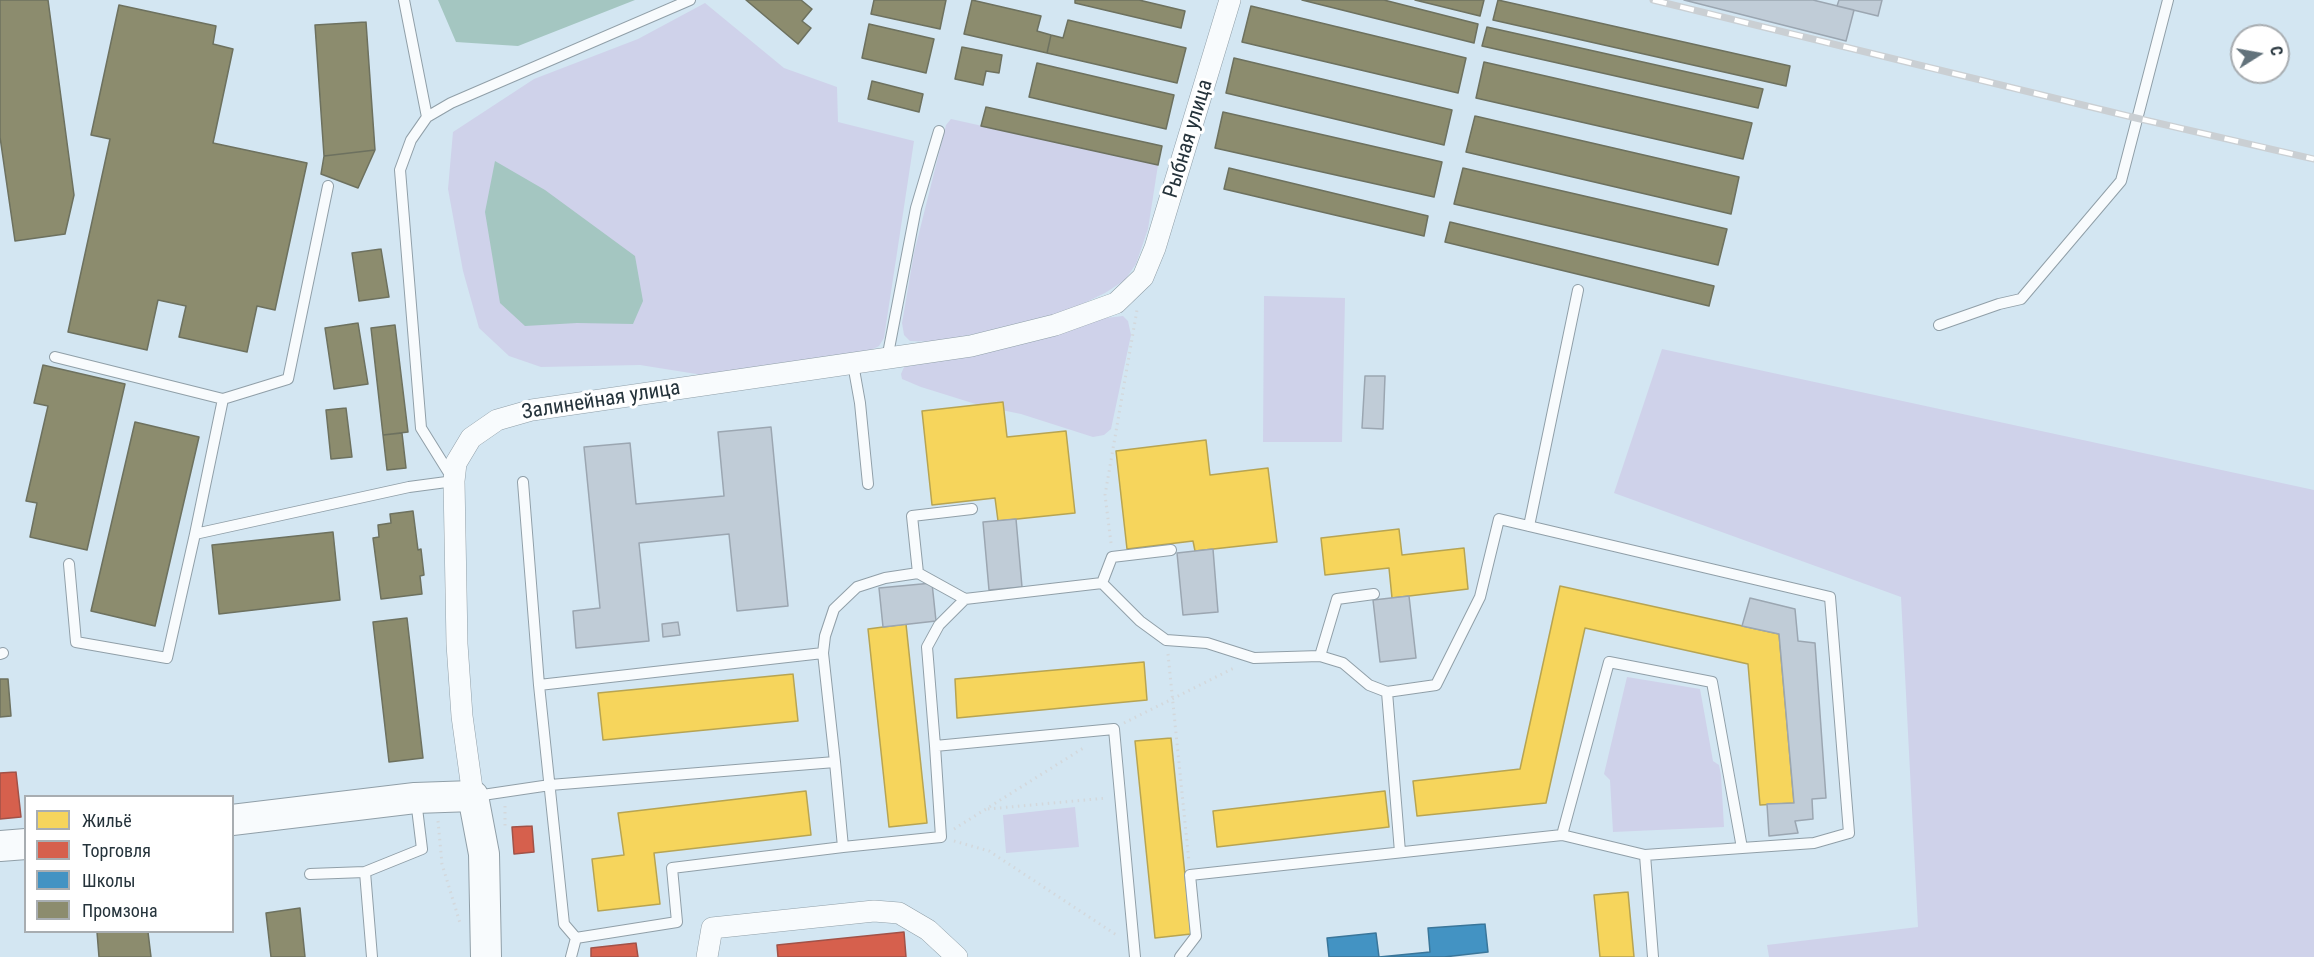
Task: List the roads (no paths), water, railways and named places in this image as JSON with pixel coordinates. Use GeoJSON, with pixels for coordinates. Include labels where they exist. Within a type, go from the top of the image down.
{"type":"FeatureCollection","features":[{"type":"Feature","properties":{"kind":"main road"},"geometry":{"type":"LineString","coordinates":[[234,820],[426,797],[473,796],[484,854],[486,957]]}},
{"type":"Feature","properties":{"kind":"main road"},"geometry":{"type":"LineString","coordinates":[[0,846],[24,844]]}},
{"type":"Feature","properties":{"kind":"street","name":"Рыбная улица"},"geometry":{"type":"LineString","coordinates":[[1143,277],[1177,180],[1230,0]]}},
{"type":"Feature","properties":{"kind":"street","name":"Залинейная улица"},"geometry":{"type":"LineString","coordinates":[[473,796],[462,716],[457,644],[454,481],[456,463],[471,438],[497,420],[532,410],[971,346],[1089,314],[1116,303],[1143,277]]}},
{"type":"Feature","properties":{"kind":"street"},"geometry":{"type":"LineString","coordinates":[[707,957],[712,928],[874,911],[899,913],[928,930],[957,957]]}},
{"type":"Feature","properties":{"kind":"lane"},"geometry":{"type":"LineString","coordinates":[[404,0],[427,117]]}},
{"type":"Feature","properties":{"kind":"lane"},"geometry":{"type":"LineString","coordinates":[[195,534],[409,487],[454,481],[421,428],[400,170],[411,140],[427,117],[451,103],[690,0]]}},
{"type":"Feature","properties":{"kind":"lane"},"geometry":{"type":"LineString","coordinates":[[1940,324],[2021,299],[2121,180],[2168,0]]}},
{"type":"Feature","properties":{"kind":"lane"},"geometry":{"type":"LineString","coordinates":[[887,359],[916,208],[939,131]]}},
{"type":"Feature","properties":{"kind":"lane"},"geometry":{"type":"LineString","coordinates":[[55,357],[223,399],[288,379],[328,186]]}},
{"type":"Feature","properties":{"kind":"lane"},"geometry":{"type":"LineString","coordinates":[[1529,526],[1578,290]]}},
{"type":"Feature","properties":{"kind":"lane"},"geometry":{"type":"LineString","coordinates":[[853,364],[860,403],[867,484]]}},
{"type":"Feature","properties":{"kind":"lane"},"geometry":{"type":"LineString","coordinates":[[69,564],[76,642],[167,658],[223,399]]}},
{"type":"Feature","properties":{"kind":"lane"},"geometry":{"type":"LineString","coordinates":[[523,482],[539,685],[564,924],[576,938]]}},
{"type":"Feature","properties":{"kind":"lane"},"geometry":{"type":"LineString","coordinates":[[918,573],[912,516],[972,509]]}},
{"type":"Feature","properties":{"kind":"lane"},"geometry":{"type":"LineString","coordinates":[[1102,583],[1140,621],[1166,640],[1207,643],[1254,658],[1320,656],[1343,663],[1369,685],[1387,692],[1436,685],[1480,597],[1499,519],[1830,597],[1849,833],[1814,843],[1645,855],[1562,835],[1190,875],[1197,936],[1180,957]]}},
{"type":"Feature","properties":{"kind":"lane"},"geometry":{"type":"LineString","coordinates":[[1102,583],[1112,557],[1171,550]]}},
{"type":"Feature","properties":{"kind":"lane"},"geometry":{"type":"LineString","coordinates":[[843,847],[823,653],[825,636],[834,609],[857,587],[885,578],[918,573],[965,599],[1102,583]]}},
{"type":"Feature","properties":{"kind":"lane"},"geometry":{"type":"LineString","coordinates":[[1320,656],[1338,599],[1374,594]]}},
{"type":"Feature","properties":{"kind":"lane"},"geometry":{"type":"LineString","coordinates":[[576,938],[677,922],[672,868],[941,837],[927,647],[939,625],[965,599]]}},
{"type":"Feature","properties":{"kind":"lane"},"geometry":{"type":"LineString","coordinates":[[539,685],[823,653]]}},
{"type":"Feature","properties":{"kind":"lane"},"geometry":{"type":"LineString","coordinates":[[1562,835],[1609,662],[1712,682],[1742,848]]}},
{"type":"Feature","properties":{"kind":"lane"},"geometry":{"type":"LineString","coordinates":[[1387,692],[1400,852]]}},
{"type":"Feature","properties":{"kind":"lane"},"geometry":{"type":"LineString","coordinates":[[935,746],[1114,729],[1135,952]]}},
{"type":"Feature","properties":{"kind":"lane"},"geometry":{"type":"LineString","coordinates":[[473,796],[550,785],[835,762]]}},
{"type":"Feature","properties":{"kind":"lane"},"geometry":{"type":"LineString","coordinates":[[310,874],[365,872],[422,849],[426,797]]}},
{"type":"Feature","properties":{"kind":"lane"},"geometry":{"type":"LineString","coordinates":[[1645,855],[1653,957]]}},
{"type":"Feature","properties":{"kind":"lane"},"geometry":{"type":"LineString","coordinates":[[365,872],[372,957]]}},
{"type":"Feature","properties":{"kind":"lane"},"geometry":{"type":"LineString","coordinates":[[571,957],[576,938]]}},
{"type":"Feature","properties":{"kind":"railway"},"geometry":{"type":"LineString","coordinates":[[1653,0],[2314,159]]}}]}
